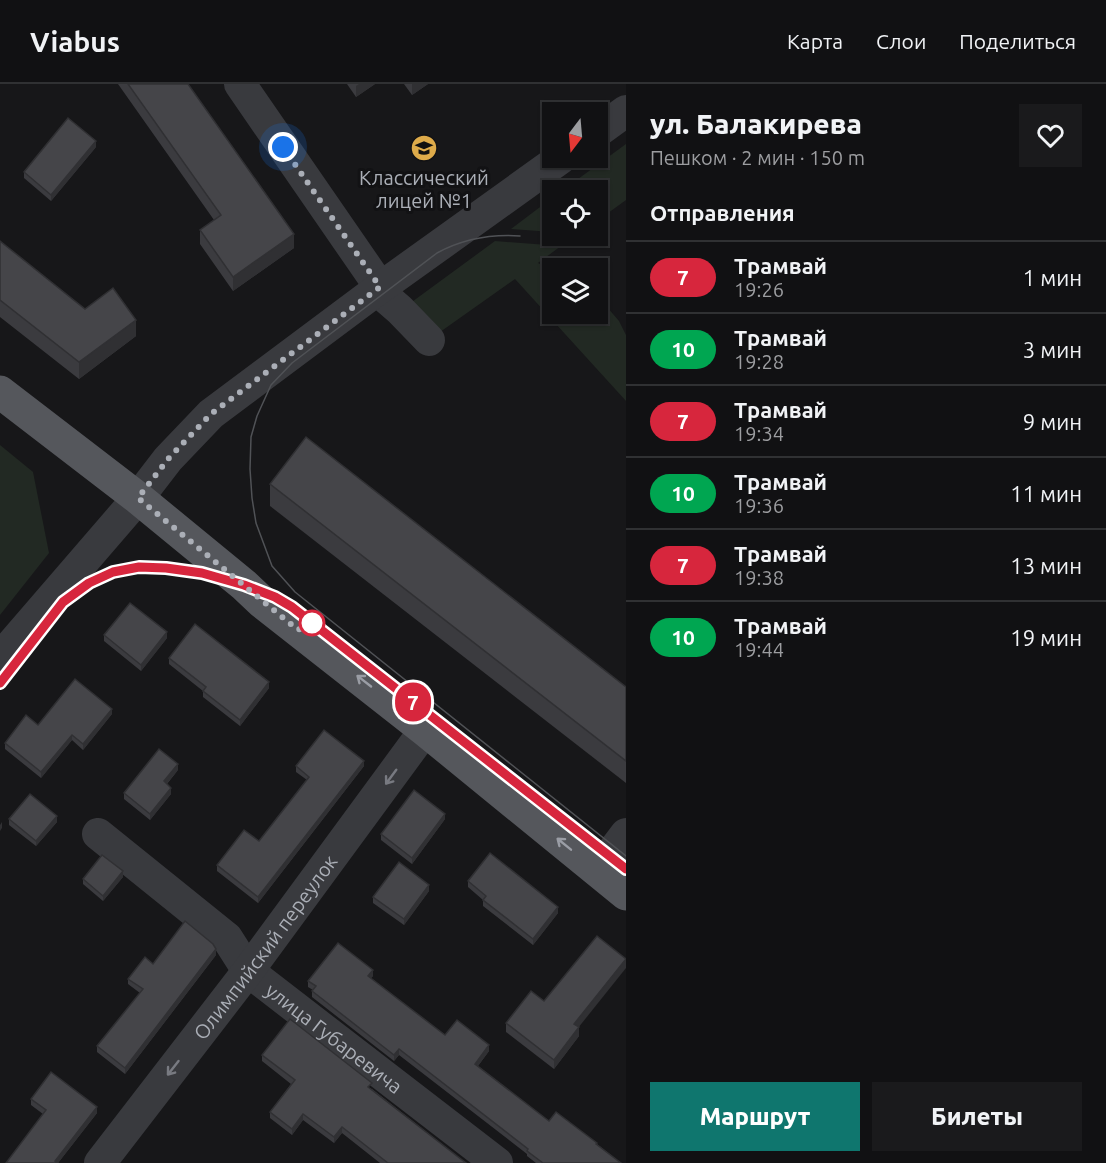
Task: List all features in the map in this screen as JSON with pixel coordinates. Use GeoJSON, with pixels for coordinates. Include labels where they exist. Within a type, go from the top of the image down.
{"type":"FeatureCollection","features":[{"type":"Feature","properties":{"kind":"main road"},"geometry":{"type":"LineString","coordinates":[[0,392],[138,498],[262,602],[425,730],[626,894]]}},
{"type":"Feature","properties":{"kind":"street"},"geometry":{"type":"LineString","coordinates":[[248,87],[379,288],[429,340]]}},
{"type":"Feature","properties":{"kind":"street"},"geometry":{"type":"LineString","coordinates":[[608,124],[626,111]]}},
{"type":"Feature","properties":{"kind":"street"},"geometry":{"type":"LineString","coordinates":[[0,658],[138,498],[168,459],[211,414],[379,288],[547,168]]}},
{"type":"Feature","properties":{"kind":"street","name":"Олимпийский переулок"},"geometry":{"type":"LineString","coordinates":[[100,1163],[248,971],[425,730]]}},
{"type":"Feature","properties":{"kind":"street","name":"улица Губаревича"},"geometry":{"type":"LineString","coordinates":[[98,834],[227,938],[248,971],[497,1163]]}},
{"type":"Feature","properties":{"kind":"street"},"geometry":{"type":"LineString","coordinates":[[598,871],[626,834]]}},
{"type":"Feature","properties":{"kind":"shaded area"},"geometry":{"type":"Polygon","coordinates":[[[626,144],[626,200],[608,213],[608,180],[577,180],[593,168],[608,168],[608,157],[626,144]]]}},
{"type":"Feature","properties":{"kind":"shaded area"},"geometry":{"type":"Polygon","coordinates":[[[542,206],[542,231],[511,229],[542,206]]]}},
{"type":"Feature","properties":{"kind":"shaded area"},"geometry":{"type":"Polygon","coordinates":[[[495,241],[561,246],[538,263],[542,265],[542,309],[515,279],[433,337],[405,307],[495,241]]]}},
{"type":"Feature","properties":{"kind":"shaded area"},"geometry":{"type":"Polygon","coordinates":[[[608,308],[619,321],[626,335],[626,401],[556,324],[608,324],[608,308]]]}},
{"type":"Feature","properties":{"kind":"shaded area"},"geometry":{"type":"Polygon","coordinates":[[[0,445],[33,472],[49,553],[0,615],[0,445]]]}},
{"type":"Feature","properties":{"kind":"building"},"geometry":{"type":"Polygon","coordinates":[[[128,84],[188,84],[294,234],[233,277],[200,230],[221,215],[128,84]]]}},
{"type":"Feature","properties":{"kind":"building"},"geometry":{"type":"Polygon","coordinates":[[[68,118],[96,141],[51,195],[24,172],[68,118]]]}},
{"type":"Feature","properties":{"kind":"building"},"geometry":{"type":"Polygon","coordinates":[[[0,241],[85,309],[113,288],[136,320],[79,362],[0,300],[0,241]]]}},
{"type":"Feature","properties":{"kind":"building"},"geometry":{"type":"Polygon","coordinates":[[[306,437],[626,687],[626,761],[270,484],[306,437]]]}},
{"type":"Feature","properties":{"kind":"building"},"geometry":{"type":"Polygon","coordinates":[[[130,603],[167,632],[141,665],[104,635],[130,603]]]}},
{"type":"Feature","properties":{"kind":"building"},"geometry":{"type":"Polygon","coordinates":[[[195,624],[269,682],[240,720],[203,691],[206,687],[169,658],[195,624]]]}},
{"type":"Feature","properties":{"kind":"building"},"geometry":{"type":"Polygon","coordinates":[[[75,679],[112,709],[83,744],[72,735],[41,772],[5,743],[26,715],[38,725],[75,679]]]}},
{"type":"Feature","properties":{"kind":"building"},"geometry":{"type":"Polygon","coordinates":[[[324,730],[364,761],[258,897],[217,865],[244,830],[259,841],[309,777],[296,766],[324,730]]]}},
{"type":"Feature","properties":{"kind":"building"},"geometry":{"type":"Polygon","coordinates":[[[159,749],[178,764],[164,781],[171,788],[150,814],[124,793],[159,749]]]}},
{"type":"Feature","properties":{"kind":"building"},"geometry":{"type":"Polygon","coordinates":[[[414,790],[445,814],[412,858],[381,834],[414,790]]]}},
{"type":"Feature","properties":{"kind":"building"},"geometry":{"type":"Polygon","coordinates":[[[30,794],[57,816],[36,841],[9,819],[30,794]]]}},
{"type":"Feature","properties":{"kind":"building"},"geometry":{"type":"Polygon","coordinates":[[[490,853],[558,907],[533,939],[483,900],[486,896],[468,881],[490,853]]]}},
{"type":"Feature","properties":{"kind":"building"},"geometry":{"type":"Polygon","coordinates":[[[102,855],[123,871],[103,896],[83,879],[102,855]]]}},
{"type":"Feature","properties":{"kind":"building"},"geometry":{"type":"Polygon","coordinates":[[[399,862],[429,885],[404,919],[373,897],[399,862]]]}},
{"type":"Feature","properties":{"kind":"building"},"geometry":{"type":"Polygon","coordinates":[[[185,921],[216,949],[125,1068],[97,1046],[143,989],[128,979],[145,957],[153,964],[185,921]]]}},
{"type":"Feature","properties":{"kind":"building"},"geometry":{"type":"Polygon","coordinates":[[[597,936],[626,959],[574,1024],[579,1027],[554,1060],[506,1023],[531,991],[544,1001],[597,936]]]}},
{"type":"Feature","properties":{"kind":"building"},"geometry":{"type":"Polygon","coordinates":[[[338,943],[373,970],[368,976],[445,1035],[457,1020],[489,1045],[475,1064],[549,1121],[556,1112],[621,1163],[543,1163],[399,1049],[394,1055],[312,991],[316,986],[308,981],[338,943]]]}},
{"type":"Feature","properties":{"kind":"building"},"geometry":{"type":"Polygon","coordinates":[[[290,1019],[372,1083],[368,1087],[466,1163],[388,1163],[342,1127],[334,1137],[303,1114],[292,1129],[270,1112],[295,1080],[262,1055],[290,1019]]]}},
{"type":"Feature","properties":{"kind":"building"},"geometry":{"type":"Polygon","coordinates":[[[51,1072],[97,1107],[55,1161],[58,1163],[6,1163],[46,1110],[31,1099],[51,1072]]]}},
{"type":"Feature","properties":{"kind":"tram line"},"geometry":{"type":"LineString","coordinates":[[520,236],[477,238],[437,253],[292,363],[271,385],[257,416],[251,437],[250,469],[256,523],[272,566],[295,592],[626,856]]}},
{"type":"Feature","properties":{"kind":"tram line"},"geometry":{"type":"LineString","coordinates":[[0,683],[63,602],[89,583],[113,572],[139,567],[166,568],[202,573],[244,585],[275,597],[292,607],[626,869]]}},
{"type":"Feature","properties":{"kind":"tram line","name":"7"},"geometry":{"type":"LineString","coordinates":[[0,683],[63,602],[89,583],[113,572],[139,567],[166,568],[202,573],[244,585],[275,597],[292,607],[626,869]]}},
{"type":"Feature","properties":{"kind":"place","name":"Классический лицей №1"},"geometry":{"type":"Point","coordinates":[424,148]}},
{"type":"Feature","properties":{"kind":"route"},"geometry":{"type":"LineString","coordinates":[[283,147],[380,287],[211,414],[168,459],[138,498],[298,630],[312,623]]}}]}
